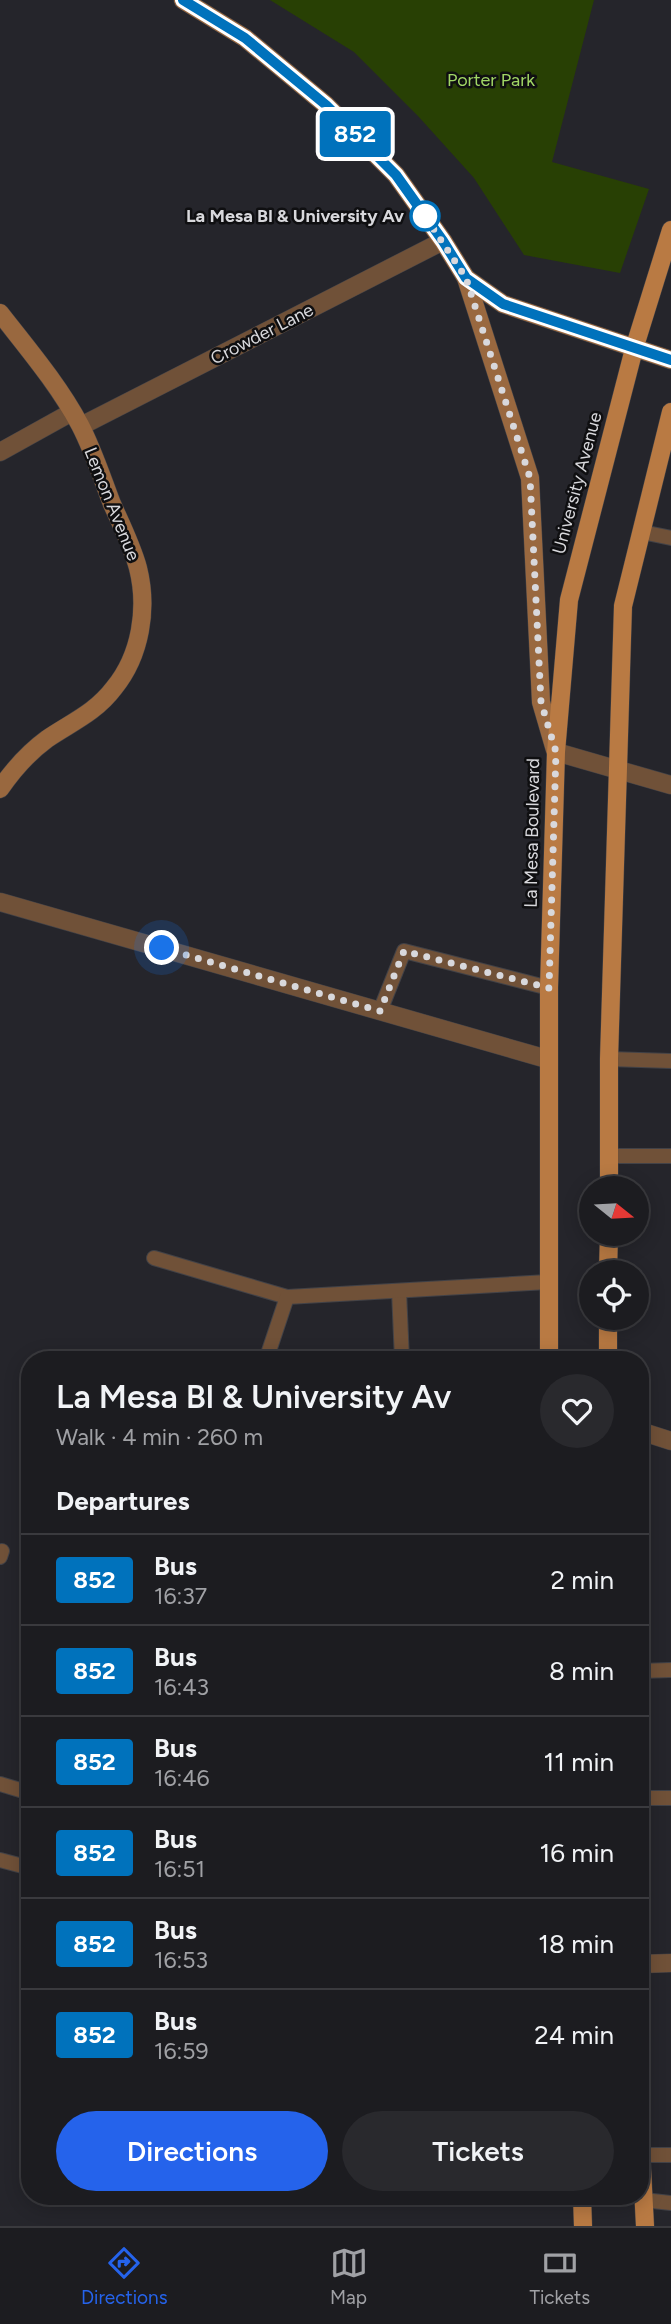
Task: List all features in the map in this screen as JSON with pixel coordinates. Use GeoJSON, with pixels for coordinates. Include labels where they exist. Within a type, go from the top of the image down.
{"type":"FeatureCollection","features":[{"type":"Feature","properties":{"kind":"main road","name":"La Mesa Boulevard"},"geometry":{"type":"LineString","coordinates":[[183,0],[245,38],[326,105],[396,175],[466,278],[530,478],[541,702],[556,752],[547,1059],[548,1351]]}},
{"type":"Feature","properties":{"kind":"main road","name":"University Avenue"},"geometry":{"type":"LineString","coordinates":[[556,752],[569,600],[634,349],[671,230]]}},
{"type":"Feature","properties":{"kind":"main road","name":"La Mesa Boulevard"},"geometry":{"type":"LineString","coordinates":[[466,278],[503,304],[671,360]]}},
{"type":"Feature","properties":{"kind":"main road","name":"Lemon Avenue"},"geometry":{"type":"LineString","coordinates":[[0,313],[49,375],[76,419],[137,566],[143,607],[141,628],[127,667],[115,687],[82,719],[46,740],[30,753],[0,789]]}},
{"type":"Feature","properties":{"kind":"main road"},"geometry":{"type":"LineString","coordinates":[[608,1176],[609,1059],[623,606],[671,412]]}},
{"type":"Feature","properties":{"kind":"main road"},"geometry":{"type":"LineString","coordinates":[[608,1330],[608,1351]]}},
{"type":"Feature","properties":{"kind":"main road"},"geometry":{"type":"LineString","coordinates":[[582,2205],[583,2226]]}},
{"type":"Feature","properties":{"kind":"main road"},"geometry":{"type":"LineString","coordinates":[[644,2205],[645,2226]]}},
{"type":"Feature","properties":{"kind":"street","name":"Crowder Lane"},"geometry":{"type":"LineString","coordinates":[[0,452],[76,419],[443,241]]}},
{"type":"Feature","properties":{"kind":"street"},"geometry":{"type":"LineString","coordinates":[[556,752],[671,785]]}},
{"type":"Feature","properties":{"kind":"street"},"geometry":{"type":"LineString","coordinates":[[0,902],[547,1059]]}},
{"type":"Feature","properties":{"kind":"street"},"geometry":{"type":"LineString","coordinates":[[649,1434],[671,1441]]}},
{"type":"Feature","properties":{"kind":"street"},"geometry":{"type":"LineString","coordinates":[[649,1963],[671,1962]]}},
{"type":"Feature","properties":{"kind":"lane"},"geometry":{"type":"LineString","coordinates":[[642,531],[671,538]]}},
{"type":"Feature","properties":{"kind":"lane"},"geometry":{"type":"LineString","coordinates":[[380,1011],[404,951],[549,988]]}},
{"type":"Feature","properties":{"kind":"lane"},"geometry":{"type":"LineString","coordinates":[[609,1059],[671,1061]]}},
{"type":"Feature","properties":{"kind":"lane"},"geometry":{"type":"LineString","coordinates":[[609,1156],[671,1156]]}},
{"type":"Feature","properties":{"kind":"lane"},"geometry":{"type":"LineString","coordinates":[[154,1258],[287,1297],[548,1282]]}},
{"type":"Feature","properties":{"kind":"lane"},"geometry":{"type":"LineString","coordinates":[[400,1291],[402,1351]]}},
{"type":"Feature","properties":{"kind":"lane"},"geometry":{"type":"LineString","coordinates":[[269,1351],[287,1297]]}},
{"type":"Feature","properties":{"kind":"lane"},"geometry":{"type":"LineString","coordinates":[[649,1671],[671,1670]]}},
{"type":"Feature","properties":{"kind":"lane"},"geometry":{"type":"LineString","coordinates":[[0,1784],[21,1790]]}},
{"type":"Feature","properties":{"kind":"lane"},"geometry":{"type":"LineString","coordinates":[[649,1798],[671,1798]]}},
{"type":"Feature","properties":{"kind":"lane"},"geometry":{"type":"LineString","coordinates":[[0,1860],[21,1866]]}},
{"type":"Feature","properties":{"kind":"lane"},"geometry":{"type":"LineString","coordinates":[[649,2155],[671,2155]]}},
{"type":"Feature","properties":{"kind":"lane"},"geometry":{"type":"LineString","coordinates":[[649,2201],[671,2203]]}},
{"type":"Feature","properties":{"kind":"green space","name":"Porter Park"},"geometry":{"type":"Polygon","coordinates":[[[270,0],[594,0],[552,162],[649,189],[620,273],[524,255],[474,178],[418,116],[354,52],[270,0]]]}},
{"type":"Feature","properties":{"kind":"bus line","name":"852"},"geometry":{"type":"LineString","coordinates":[[183,0],[245,38],[326,105],[396,175],[466,278],[503,304],[671,360]]}},
{"type":"Feature","properties":{"kind":"place","name":"La Mesa Bl & University Av"},"geometry":{"type":"Point","coordinates":[425,216]}},
{"type":"Feature","properties":{"kind":"route"},"geometry":{"type":"LineString","coordinates":[[162,948],[380,1011],[404,951],[549,988],[556,752],[541,702],[530,478],[466,278],[425,216]]}}]}
